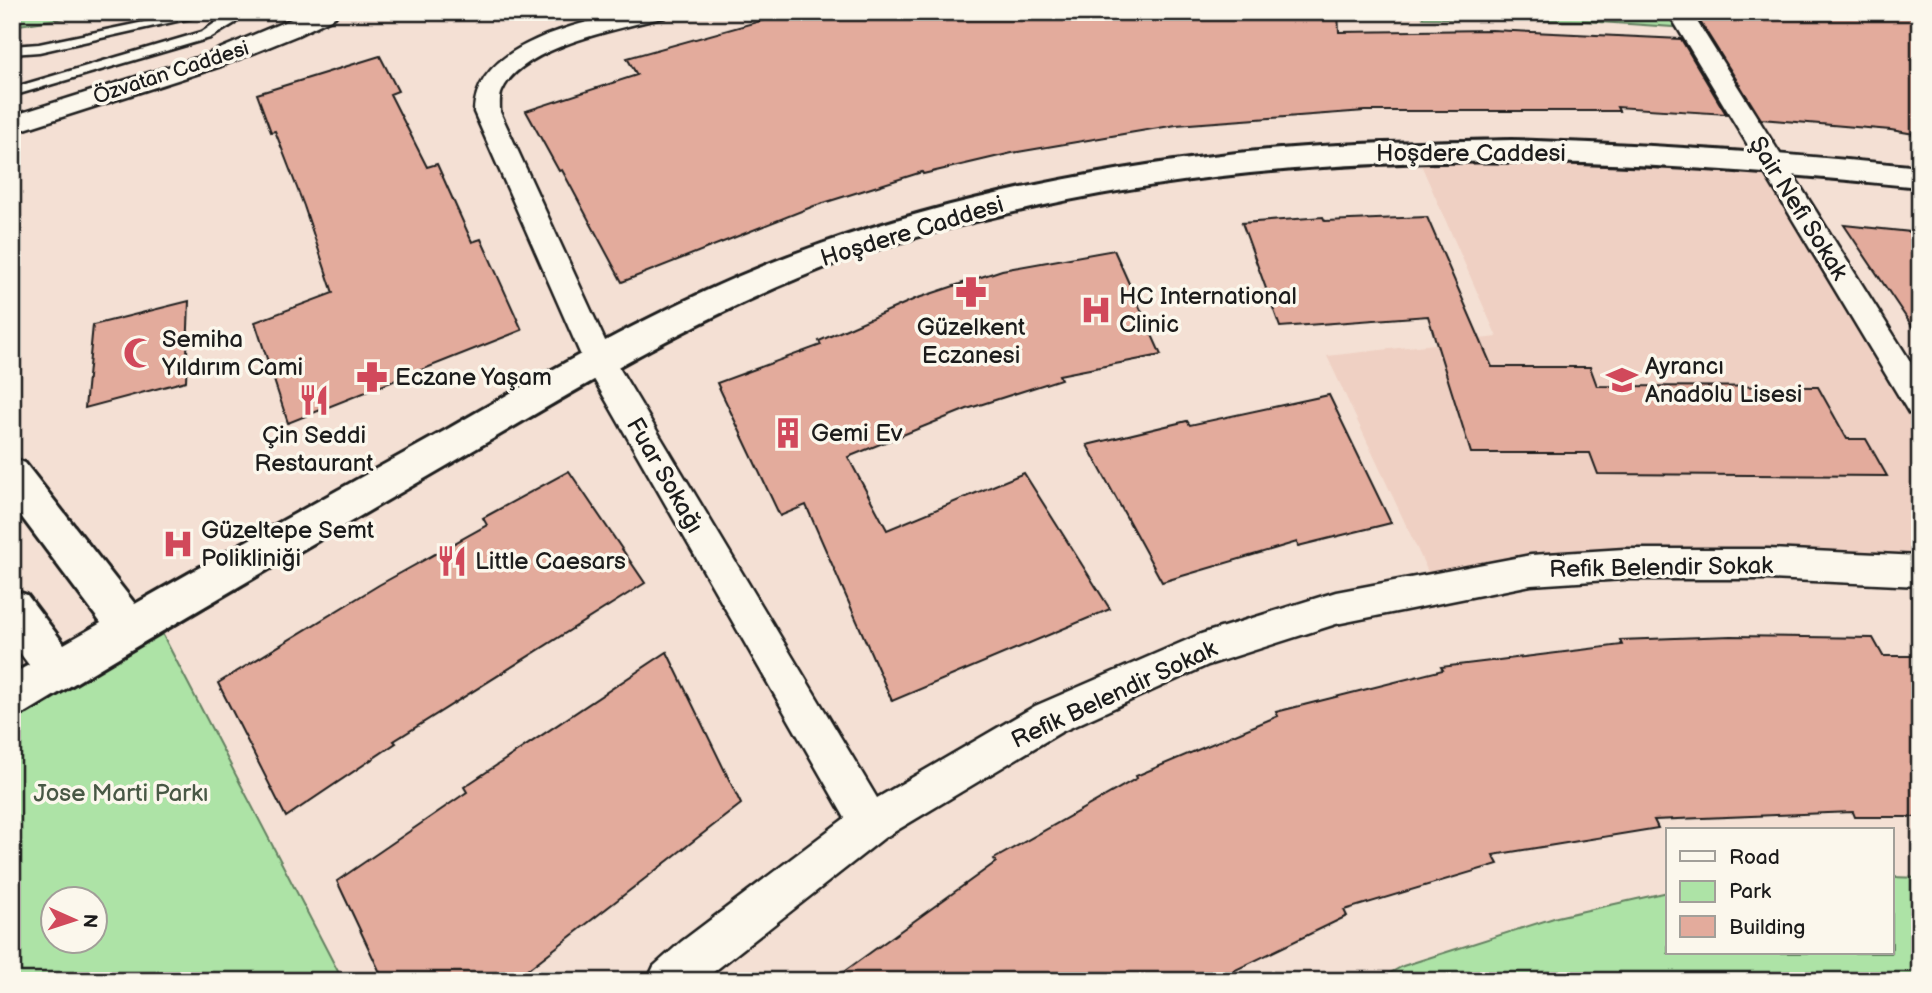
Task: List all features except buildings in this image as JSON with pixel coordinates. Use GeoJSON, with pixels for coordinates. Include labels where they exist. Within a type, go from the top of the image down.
{"type":"FeatureCollection","features":[{"type":"Feature","properties":{"kind":"main road","name":"Hoşdere Caddesi"},"geometry":{"type":"LineString","coordinates":[[12,698],[128,628],[598,360],[731,295],[836,251],[974,209],[1088,185],[1202,166],[1397,152],[1549,150],[1770,161],[1920,177]]}},
{"type":"Feature","properties":{"kind":"main road"},"geometry":{"type":"LineString","coordinates":[[12,474],[128,628]]}},
{"type":"Feature","properties":{"kind":"main road"},"geometry":{"type":"LineString","coordinates":[[12,608],[58,671]]}},
{"type":"Feature","properties":{"kind":"street","name":"Özvatan Caddesi"},"geometry":{"type":"LineString","coordinates":[[12,125],[267,40],[292,31],[327,12]]}},
{"type":"Feature","properties":{"kind":"street","name":"Fuar Sokağı"},"geometry":{"type":"LineString","coordinates":[[657,12],[592,28],[524,55],[499,75],[488,92],[486,112],[598,360],[870,824]]}},
{"type":"Feature","properties":{"kind":"street","name":"Şair Nefi Sokak"},"geometry":{"type":"LineString","coordinates":[[1679,12],[1920,404]]}},
{"type":"Feature","properties":{"kind":"street","name":"Refik Belendir Sokak"},"geometry":{"type":"LineString","coordinates":[[669,981],[696,957],[870,824],[1048,719],[1200,651],[1336,608],[1531,570],[1623,564],[1768,564],[1920,571]]}},
{"type":"Feature","properties":{"kind":"lane"},"geometry":{"type":"LineString","coordinates":[[12,50],[54,46],[211,12]]}},
{"type":"Feature","properties":{"kind":"lane"},"geometry":{"type":"LineString","coordinates":[[12,92],[206,35],[231,20],[238,12]]}},
{"type":"Feature","properties":{"kind":"shaded area","name":"Ayrancı Anadolu Lisesi"},"geometry":{"type":"Polygon","coordinates":[[[1415,151],[1770,161],[1920,404],[1920,571],[1768,564],[1435,587],[1327,356],[1497,337],[1415,151]]]}},
{"type":"Feature","properties":{"kind":"green space"},"geometry":{"type":"Polygon","coordinates":[[[12,12],[104,12],[12,26],[12,12]]]}},
{"type":"Feature","properties":{"kind":"green space"},"geometry":{"type":"Polygon","coordinates":[[[1421,12],[1679,12],[1689,28],[1585,21],[1423,18],[1421,12]]]}},
{"type":"Feature","properties":{"kind":"green space","name":"Jose Marti Parkı"},"geometry":{"type":"Polygon","coordinates":[[[152,614],[343,981],[12,981],[12,698],[152,614]]]}},
{"type":"Feature","properties":{"kind":"green space"},"geometry":{"type":"Polygon","coordinates":[[[1894,877],[1920,878],[1920,981],[1376,981],[1403,966],[1557,917],[1666,892],[1666,954],[1894,954],[1894,877]]]}},
{"type":"Feature","properties":{"kind":"place","name":"Güzelkent Eczanesi"},"geometry":{"type":"Point","coordinates":[971,292]}},
{"type":"Feature","properties":{"kind":"place","name":"HC International Clinic"},"geometry":{"type":"Point","coordinates":[1096,310]}},
{"type":"Feature","properties":{"kind":"place","name":"Semiha Yıldırım Cami"},"geometry":{"type":"Point","coordinates":[139,353]}},
{"type":"Feature","properties":{"kind":"place","name":"Eczane Yaşam"},"geometry":{"type":"Point","coordinates":[372,377]}},
{"type":"Feature","properties":{"kind":"place","name":"Ayrancı Anadolu Lisesi"},"geometry":{"type":"Point","coordinates":[1622,380]}},
{"type":"Feature","properties":{"kind":"place","name":"Çin Seddi Restaurant"},"geometry":{"type":"Point","coordinates":[314,400]}},
{"type":"Feature","properties":{"kind":"place","name":"Gemi Ev"},"geometry":{"type":"Point","coordinates":[788,433]}},
{"type":"Feature","properties":{"kind":"place","name":"Güzeltepe Semt Polikliniği"},"geometry":{"type":"Point","coordinates":[178,544]}},
{"type":"Feature","properties":{"kind":"place","name":"Little Caesars"},"geometry":{"type":"Point","coordinates":[452,561]}}]}
